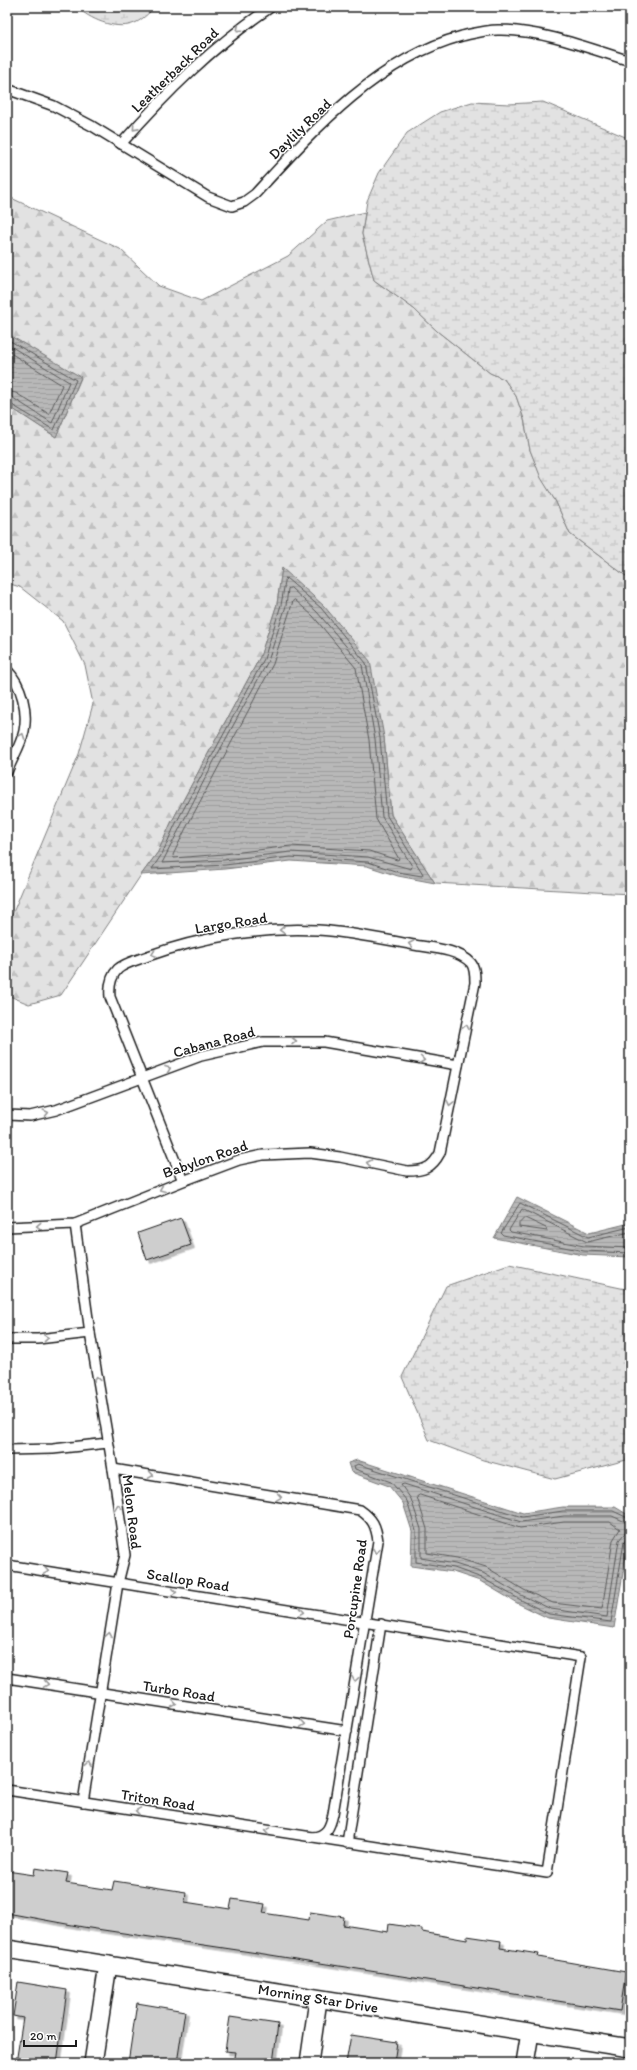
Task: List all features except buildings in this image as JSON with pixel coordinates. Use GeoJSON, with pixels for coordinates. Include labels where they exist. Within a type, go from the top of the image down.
{"type":"FeatureCollection","features":[{"type":"Feature","properties":{"kind":"street","name":"Morning Star Drive"},"geometry":{"type":"LineString","coordinates":[[7,1949],[318,2000],[630,2048]]}},
{"type":"Feature","properties":{"kind":"street"},"geometry":{"type":"LineString","coordinates":[[92,2063],[108,1965]]}},
{"type":"Feature","properties":{"kind":"street"},"geometry":{"type":"LineString","coordinates":[[308,2063],[318,2000]]}},
{"type":"Feature","properties":{"kind":"street"},"geometry":{"type":"LineString","coordinates":[[525,2063],[530,2033]]}},
{"type":"Feature","properties":{"kind":"lane","name":"Leatherback Road"},"geometry":{"type":"LineString","coordinates":[[121,144],[152,108],[193,68],[244,25],[271,7]]}},
{"type":"Feature","properties":{"kind":"lane","name":"Daylily Road"},"geometry":{"type":"LineString","coordinates":[[7,89],[54,106],[121,144],[208,197],[232,206],[244,202],[255,194],[318,128],[388,70],[419,52],[451,40],[482,31],[500,30],[523,32],[558,38],[630,61]]}},
{"type":"Feature","properties":{"kind":"lane"},"geometry":{"type":"LineString","coordinates":[[7,670],[20,690],[25,706],[26,719],[24,732],[7,772]]}},
{"type":"Feature","properties":{"kind":"lane","name":"Largo Road"},"geometry":{"type":"LineString","coordinates":[[183,1180],[141,1079],[110,997],[110,983],[117,970],[124,964],[172,948],[220,936],[277,930],[317,930],[357,934],[453,952],[471,964],[475,973],[475,983],[458,1065]]}},
{"type":"Feature","properties":{"kind":"lane","name":"Cabana Road"},"geometry":{"type":"LineString","coordinates":[[7,1115],[30,1116],[56,1110],[201,1056],[263,1042],[324,1042],[458,1065]]}},
{"type":"Feature","properties":{"kind":"lane","name":"Babylon Road"},"geometry":{"type":"LineString","coordinates":[[7,1227],[75,1224],[183,1180],[239,1160],[263,1155],[310,1153],[340,1157],[407,1171],[418,1171],[428,1168],[435,1163],[440,1153],[458,1065]]}},
{"type":"Feature","properties":{"kind":"lane","name":"Melon Road"},"geometry":{"type":"LineString","coordinates":[[75,1224],[90,1333],[113,1469],[125,1555],[118,1583],[83,1802]]}},
{"type":"Feature","properties":{"kind":"lane"},"geometry":{"type":"LineString","coordinates":[[7,1339],[38,1338],[90,1333]]}},
{"type":"Feature","properties":{"kind":"lane"},"geometry":{"type":"LineString","coordinates":[[7,1450],[53,1449],[108,1442]]}},
{"type":"Feature","properties":{"kind":"lane","name":"Porcupine Road"},"geometry":{"type":"LineString","coordinates":[[113,1469],[360,1510],[369,1516],[376,1525],[378,1541],[331,1826],[326,1833],[318,1836],[305,1837]]}},
{"type":"Feature","properties":{"kind":"lane","name":"Scallop Road"},"geometry":{"type":"LineString","coordinates":[[7,1565],[364,1621],[581,1657],[547,1873],[347,1843]]}},
{"type":"Feature","properties":{"kind":"lane"},"geometry":{"type":"LineString","coordinates":[[347,1843],[381,1624]]}},
{"type":"Feature","properties":{"kind":"lane","name":"Turbo Road"},"geometry":{"type":"LineString","coordinates":[[7,1678],[347,1731]]}},
{"type":"Feature","properties":{"kind":"lane","name":"Triton Road"},"geometry":{"type":"LineString","coordinates":[[7,1790],[347,1843]]}},
{"type":"Feature","properties":{"kind":"green space"},"geometry":{"type":"Polygon","coordinates":[[[77,7],[155,7],[135,23],[118,26],[88,16],[77,7]]]}},
{"type":"Feature","properties":{"kind":"green space"},"geometry":{"type":"Polygon","coordinates":[[[472,102],[509,104],[543,102],[630,139],[630,579],[570,534],[556,502],[541,478],[530,450],[524,419],[516,396],[504,379],[490,373],[437,331],[414,309],[374,280],[362,234],[367,201],[379,173],[407,133],[440,112],[472,102]]]}},
{"type":"Feature","properties":{"kind":"green space"},"geometry":{"type":"Polygon","coordinates":[[[7,196],[120,249],[159,286],[201,301],[288,256],[327,221],[365,212],[362,234],[374,280],[414,309],[437,331],[490,373],[504,379],[516,396],[524,419],[530,450],[541,477],[556,502],[570,534],[630,579],[630,894],[435,883],[391,815],[384,737],[282,568],[277,604],[260,657],[171,823],[158,852],[61,995],[29,1004],[7,995],[7,927],[79,754],[93,704],[85,665],[63,621],[20,587],[7,583],[7,405],[56,437],[81,378],[7,334],[7,196]]]}},
{"type":"Feature","properties":{"kind":"green space"},"geometry":{"type":"Polygon","coordinates":[[[509,1264],[630,1290],[630,1459],[555,1479],[483,1460],[429,1440],[402,1377],[446,1286],[509,1264]]]}},
{"type":"Feature","properties":{"kind":"water"},"geometry":{"type":"Polygon","coordinates":[[[7,334],[81,377],[56,437],[7,405],[7,334]]]}},
{"type":"Feature","properties":{"kind":"water"},"geometry":{"type":"Polygon","coordinates":[[[282,568],[324,606],[370,661],[384,737],[391,815],[435,883],[398,876],[367,866],[291,861],[225,869],[141,875],[158,852],[171,823],[260,657],[277,604],[282,568]]]}},
{"type":"Feature","properties":{"kind":"water"},"geometry":{"type":"Polygon","coordinates":[[[517,1197],[589,1233],[630,1223],[630,1257],[583,1255],[494,1238],[517,1197]]]}},
{"type":"Feature","properties":{"kind":"water"},"geometry":{"type":"Polygon","coordinates":[[[357,1460],[523,1513],[563,1507],[615,1507],[630,1516],[630,1530],[614,1628],[548,1618],[517,1603],[480,1581],[453,1572],[411,1566],[412,1531],[403,1503],[389,1486],[351,1472],[348,1463],[357,1460]]]}}]}
